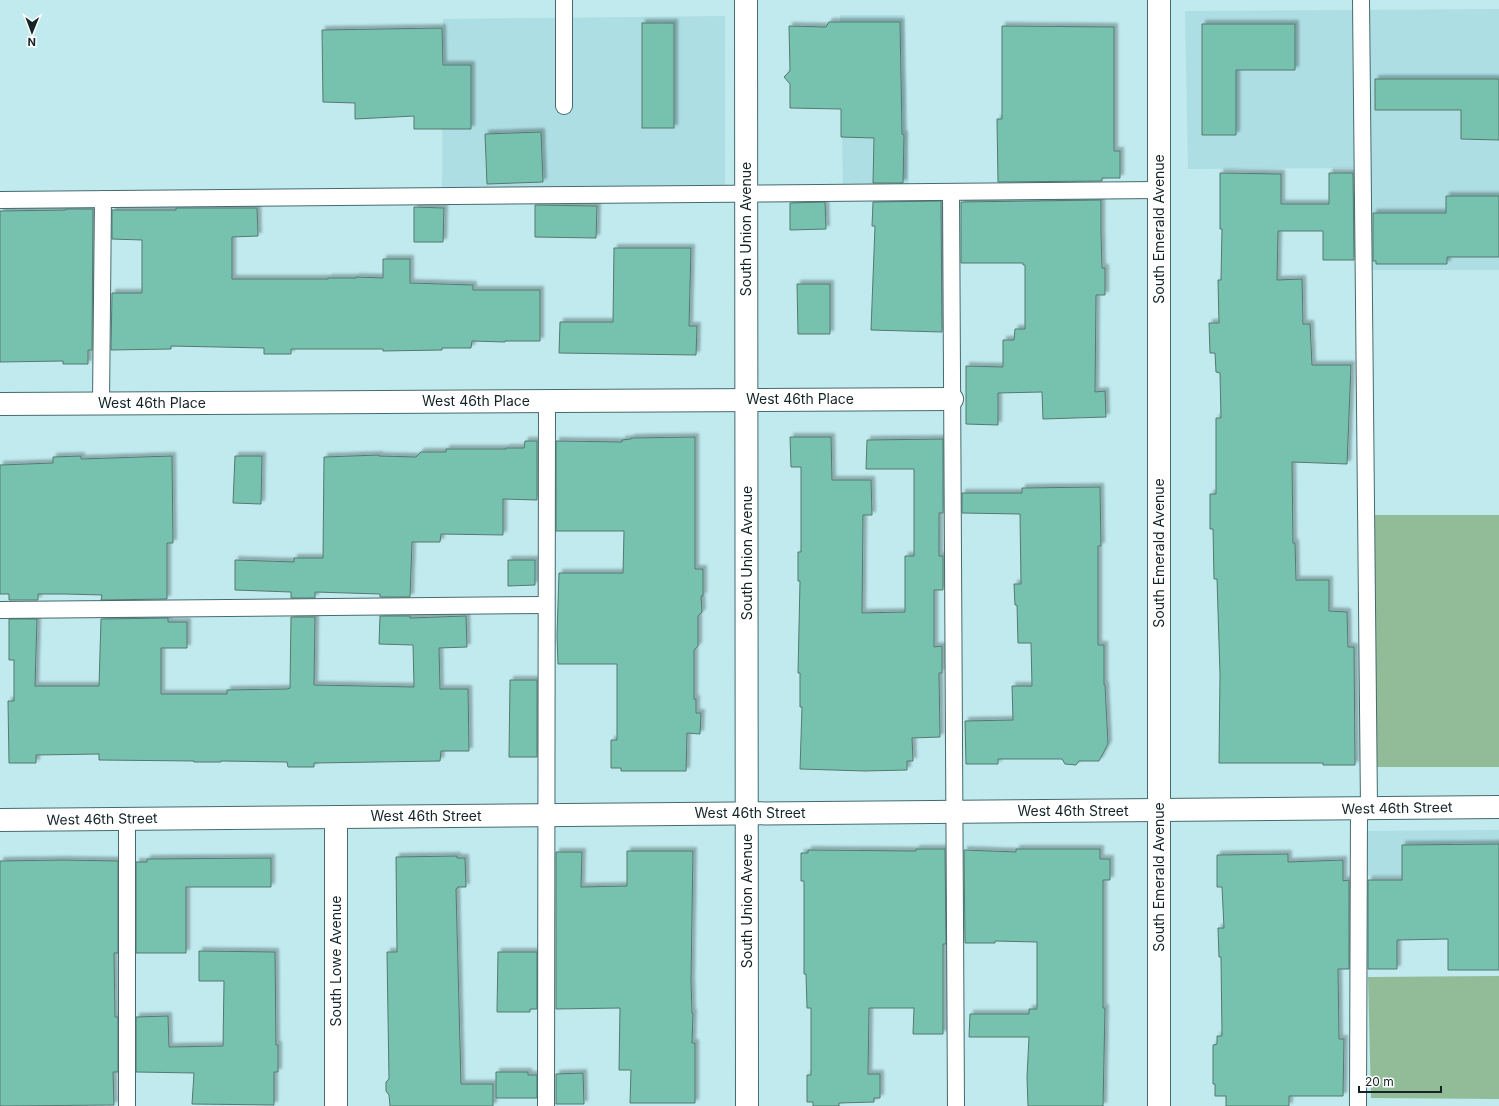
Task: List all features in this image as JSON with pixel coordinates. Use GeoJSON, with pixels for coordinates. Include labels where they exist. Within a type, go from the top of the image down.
{"type":"FeatureCollection","features":[{"type":"Feature","properties":{"kind":"street","name":"South Union Avenue"},"geometry":{"type":"LineString","coordinates":[[746,0],[747,1106]]}},
{"type":"Feature","properties":{"kind":"street","name":"South Emerald Avenue"},"geometry":{"type":"LineString","coordinates":[[1159,0],[1159,1106]]}},
{"type":"Feature","properties":{"kind":"street","name":"West 46th Place"},"geometry":{"type":"LineString","coordinates":[[0,404],[952,399]]}},
{"type":"Feature","properties":{"kind":"street","name":"West 46th Street"},"geometry":{"type":"LineString","coordinates":[[0,820],[1499,807]]}},
{"type":"Feature","properties":{"kind":"street","name":"South Lowe Avenue"},"geometry":{"type":"LineString","coordinates":[[336,817],[336,1106]]}},
{"type":"Feature","properties":{"kind":"lane"},"geometry":{"type":"LineString","coordinates":[[564,0],[564,106]]}},
{"type":"Feature","properties":{"kind":"lane"},"geometry":{"type":"LineString","coordinates":[[1358,1106],[1364,808],[1361,0]]}},
{"type":"Feature","properties":{"kind":"lane"},"geometry":{"type":"LineString","coordinates":[[0,200],[1159,190]]}},
{"type":"Feature","properties":{"kind":"lane"},"geometry":{"type":"LineString","coordinates":[[951,192],[956,1106]]}},
{"type":"Feature","properties":{"kind":"lane"},"geometry":{"type":"LineString","coordinates":[[101,403],[103,199]]}},
{"type":"Feature","properties":{"kind":"lane"},"geometry":{"type":"LineString","coordinates":[[546,1106],[547,401]]}},
{"type":"Feature","properties":{"kind":"lane"},"geometry":{"type":"LineString","coordinates":[[0,610],[546,605]]}},
{"type":"Feature","properties":{"kind":"lane"},"geometry":{"type":"LineString","coordinates":[[127,818],[127,1106]]}},
{"type":"Feature","properties":{"kind":"shaded area"},"geometry":{"type":"Polygon","coordinates":[[[1499,9],[1499,270],[1363,270],[1362,168],[1188,169],[1185,11],[1499,9]]]}},
{"type":"Feature","properties":{"kind":"shaded area"},"geometry":{"type":"Polygon","coordinates":[[[840,15],[905,15],[909,192],[843,193],[840,15]]]}},
{"type":"Feature","properties":{"kind":"shaded area"},"geometry":{"type":"Polygon","coordinates":[[[725,16],[725,194],[442,196],[443,19],[725,16]]]}},
{"type":"Feature","properties":{"kind":"shaded area"},"geometry":{"type":"Polygon","coordinates":[[[1499,830],[1499,876],[1358,876],[1358,831],[1499,830]]]}},
{"type":"Feature","properties":{"kind":"green space"},"geometry":{"type":"Polygon","coordinates":[[[1373,515],[1499,515],[1499,767],[1377,767],[1373,515]]]}},
{"type":"Feature","properties":{"kind":"green space"},"geometry":{"type":"Polygon","coordinates":[[[1499,976],[1499,1099],[1371,1098],[1368,977],[1499,976]]]}},
{"type":"Feature","properties":{"kind":"building"},"geometry":{"type":"Polygon","coordinates":[[[829,22],[900,22],[902,134],[904,135],[903,183],[873,183],[874,138],[841,137],[841,109],[790,108],[790,84],[784,77],[790,71],[789,26],[826,27],[829,22]]]}},
{"type":"Feature","properties":{"kind":"building"},"geometry":{"type":"Polygon","coordinates":[[[642,23],[674,23],[674,128],[642,128],[642,23]]]}},
{"type":"Feature","properties":{"kind":"building"},"geometry":{"type":"Polygon","coordinates":[[[1202,24],[1295,24],[1295,70],[1236,70],[1236,135],[1202,135],[1202,24]]]}},
{"type":"Feature","properties":{"kind":"building"},"geometry":{"type":"Polygon","coordinates":[[[1002,26],[1114,27],[1114,151],[1120,151],[1120,178],[1102,178],[1102,181],[998,182],[997,119],[1002,119],[1002,26]]]}},
{"type":"Feature","properties":{"kind":"building"},"geometry":{"type":"Polygon","coordinates":[[[442,28],[443,65],[471,65],[471,129],[414,129],[414,116],[355,119],[355,103],[323,102],[322,30],[442,28]]]}},
{"type":"Feature","properties":{"kind":"building"},"geometry":{"type":"Polygon","coordinates":[[[1375,79],[1499,79],[1499,140],[1461,139],[1461,110],[1375,110],[1375,79]]]}},
{"type":"Feature","properties":{"kind":"building"},"geometry":{"type":"Polygon","coordinates":[[[541,132],[543,182],[487,184],[485,134],[541,132]]]}},
{"type":"Feature","properties":{"kind":"building"},"geometry":{"type":"Polygon","coordinates":[[[1220,173],[1281,174],[1281,204],[1329,204],[1329,173],[1353,173],[1354,260],[1323,260],[1323,231],[1278,231],[1277,280],[1302,279],[1303,324],[1310,324],[1312,365],[1351,365],[1347,464],[1292,462],[1293,543],[1295,543],[1296,580],[1329,580],[1329,611],[1347,612],[1348,647],[1354,647],[1355,765],[1323,765],[1323,763],[1219,763],[1220,675],[1217,579],[1214,579],[1213,529],[1210,529],[1210,494],[1216,494],[1216,418],[1221,418],[1220,373],[1216,372],[1215,353],[1210,353],[1209,323],[1219,323],[1218,280],[1221,280],[1222,229],[1220,229],[1220,173]]]}},
{"type":"Feature","properties":{"kind":"building"},"geometry":{"type":"Polygon","coordinates":[[[1446,196],[1499,196],[1499,257],[1447,257],[1447,264],[1376,264],[1376,261],[1373,261],[1373,213],[1446,213],[1446,196]]]}},
{"type":"Feature","properties":{"kind":"building"},"geometry":{"type":"Polygon","coordinates":[[[1101,200],[1102,268],[1105,268],[1105,295],[1096,295],[1095,392],[1105,391],[1106,417],[1043,419],[1042,392],[998,393],[998,425],[966,424],[966,366],[1003,367],[1003,340],[1014,340],[1015,329],[1025,329],[1025,265],[1023,265],[1023,263],[961,263],[961,202],[1101,200]]]}},
{"type":"Feature","properties":{"kind":"building"},"geometry":{"type":"Polygon","coordinates":[[[941,201],[942,332],[871,330],[875,226],[872,226],[873,202],[941,201]]]}},
{"type":"Feature","properties":{"kind":"building"},"geometry":{"type":"Polygon","coordinates":[[[825,202],[826,229],[790,230],[790,203],[825,202]]]}},
{"type":"Feature","properties":{"kind":"building"},"geometry":{"type":"Polygon","coordinates":[[[535,205],[597,206],[596,238],[535,237],[535,205]]]}},
{"type":"Feature","properties":{"kind":"building"},"geometry":{"type":"Polygon","coordinates":[[[414,207],[444,208],[443,242],[414,242],[414,207]]]}},
{"type":"Feature","properties":{"kind":"building"},"geometry":{"type":"Polygon","coordinates":[[[176,208],[257,208],[258,236],[232,237],[232,279],[383,278],[383,259],[410,259],[410,283],[473,285],[473,290],[540,290],[540,341],[472,341],[471,348],[442,348],[442,350],[383,351],[383,349],[291,349],[291,354],[264,354],[264,348],[171,346],[171,349],[111,350],[112,293],[142,293],[142,240],[112,239],[112,210],[176,210],[176,208]]]}},
{"type":"Feature","properties":{"kind":"building"},"geometry":{"type":"Polygon","coordinates":[[[93,209],[92,350],[88,350],[88,364],[63,364],[63,361],[0,362],[0,211],[93,209]]]}},
{"type":"Feature","properties":{"kind":"building"},"geometry":{"type":"Polygon","coordinates":[[[614,248],[691,248],[689,326],[697,326],[696,355],[559,353],[560,322],[613,322],[614,248]]]}},
{"type":"Feature","properties":{"kind":"building"},"geometry":{"type":"Polygon","coordinates":[[[797,284],[830,284],[830,334],[798,334],[797,284]]]}},
{"type":"Feature","properties":{"kind":"building"},"geometry":{"type":"Polygon","coordinates":[[[695,437],[695,569],[703,569],[703,596],[701,596],[702,612],[698,616],[698,646],[694,650],[694,699],[696,699],[696,713],[701,713],[700,734],[687,733],[686,771],[621,771],[621,768],[611,768],[611,740],[617,740],[617,664],[558,664],[557,636],[559,573],[623,573],[624,531],[556,531],[556,441],[622,442],[622,440],[631,438],[695,437]]]}},
{"type":"Feature","properties":{"kind":"building"},"geometry":{"type":"Polygon","coordinates":[[[790,437],[831,437],[832,480],[871,480],[872,515],[863,515],[862,613],[905,612],[905,556],[914,556],[914,469],[866,469],[867,440],[943,439],[943,513],[939,513],[939,556],[943,556],[943,590],[934,590],[934,647],[942,646],[942,673],[939,673],[940,737],[912,738],[913,761],[907,761],[907,770],[865,771],[800,769],[802,707],[800,707],[800,673],[798,673],[800,581],[798,581],[798,552],[801,552],[801,467],[791,467],[790,437]]]}},
{"type":"Feature","properties":{"kind":"building"},"geometry":{"type":"Polygon","coordinates":[[[525,441],[537,441],[537,500],[503,499],[503,535],[441,534],[440,542],[412,542],[410,597],[380,597],[380,594],[315,592],[315,598],[291,598],[291,592],[235,590],[235,560],[294,562],[294,558],[323,558],[324,457],[379,455],[416,457],[421,452],[446,452],[446,449],[524,448],[525,441]]]}},
{"type":"Feature","properties":{"kind":"building"},"geometry":{"type":"Polygon","coordinates":[[[81,456],[81,459],[172,456],[173,543],[167,543],[167,599],[101,600],[102,595],[38,594],[38,600],[9,600],[9,594],[0,594],[0,465],[53,463],[53,457],[81,456]]]}},
{"type":"Feature","properties":{"kind":"building"},"geometry":{"type":"Polygon","coordinates":[[[235,456],[262,456],[261,504],[233,503],[235,456]]]}},
{"type":"Feature","properties":{"kind":"building"},"geometry":{"type":"Polygon","coordinates":[[[1100,487],[1101,546],[1098,546],[1098,645],[1104,645],[1104,685],[1108,744],[1099,761],[1079,761],[1076,765],[1065,764],[1062,759],[998,759],[998,764],[966,764],[965,721],[1013,720],[1012,686],[1032,686],[1031,643],[1018,643],[1017,605],[1015,605],[1014,584],[1021,584],[1020,514],[962,513],[962,493],[1022,493],[1022,488],[1100,487]]]}},
{"type":"Feature","properties":{"kind":"building"},"geometry":{"type":"Polygon","coordinates":[[[508,560],[535,560],[535,585],[508,586],[508,560]]]}},
{"type":"Feature","properties":{"kind":"building"},"geometry":{"type":"Polygon","coordinates":[[[380,616],[410,616],[410,618],[466,616],[467,647],[439,648],[440,689],[468,689],[469,751],[441,751],[440,761],[314,763],[314,767],[288,767],[287,762],[99,760],[99,754],[36,755],[36,763],[9,763],[8,701],[14,701],[14,660],[9,660],[9,619],[37,619],[35,686],[99,686],[101,619],[168,618],[168,622],[187,622],[187,648],[161,648],[161,694],[227,694],[227,690],[287,689],[290,688],[291,617],[315,617],[314,685],[414,687],[413,645],[379,644],[380,616]]]}},
{"type":"Feature","properties":{"kind":"building"},"geometry":{"type":"Polygon","coordinates":[[[510,680],[537,680],[537,757],[509,757],[510,680]]]}},
{"type":"Feature","properties":{"kind":"building"},"geometry":{"type":"Polygon","coordinates":[[[1499,844],[1499,970],[1448,970],[1448,939],[1397,940],[1397,969],[1368,969],[1368,880],[1402,880],[1402,845],[1499,844]]]}},
{"type":"Feature","properties":{"kind":"building"},"geometry":{"type":"Polygon","coordinates":[[[916,849],[945,849],[946,944],[943,944],[943,1034],[913,1034],[914,1008],[869,1008],[868,1074],[880,1074],[880,1098],[874,1098],[874,1102],[839,1103],[839,1106],[813,1106],[813,1102],[807,1102],[807,1075],[811,1075],[811,1008],[807,1008],[806,974],[804,974],[804,881],[801,881],[801,853],[808,853],[808,850],[916,851],[916,849]]]}},
{"type":"Feature","properties":{"kind":"building"},"geometry":{"type":"Polygon","coordinates":[[[1016,849],[1100,849],[1100,859],[1110,859],[1110,880],[1103,880],[1103,1008],[1105,1008],[1103,1106],[1028,1106],[1027,1077],[1029,1037],[969,1037],[970,1014],[1029,1014],[1029,1009],[1037,1009],[1037,942],[995,941],[995,943],[965,943],[964,850],[1016,852],[1016,849]]]}},
{"type":"Feature","properties":{"kind":"building"},"geometry":{"type":"Polygon","coordinates":[[[627,851],[693,851],[691,981],[693,1013],[692,1043],[695,1043],[695,1103],[630,1103],[631,1070],[619,1070],[620,1008],[556,1009],[556,852],[582,852],[581,887],[627,886],[627,851]]]}},
{"type":"Feature","properties":{"kind":"building"},"geometry":{"type":"Polygon","coordinates":[[[1288,854],[1288,862],[1343,860],[1343,881],[1349,880],[1349,969],[1338,969],[1339,1039],[1344,1039],[1343,1096],[1289,1096],[1289,1106],[1226,1106],[1226,1096],[1215,1096],[1215,1084],[1213,1084],[1213,1045],[1217,1044],[1217,1036],[1222,1036],[1221,957],[1219,957],[1218,928],[1224,928],[1222,887],[1217,887],[1217,855],[1288,854]]]}},
{"type":"Feature","properties":{"kind":"building"},"geometry":{"type":"Polygon","coordinates":[[[457,856],[457,858],[465,858],[466,887],[458,887],[456,889],[461,1084],[493,1084],[493,1106],[390,1106],[389,1095],[386,1091],[386,1082],[389,1079],[387,952],[397,952],[396,857],[457,856]]]}},
{"type":"Feature","properties":{"kind":"building"},"geometry":{"type":"Polygon","coordinates":[[[271,858],[271,887],[186,887],[186,953],[136,953],[136,862],[147,862],[147,859],[271,858]]]}},
{"type":"Feature","properties":{"kind":"building"},"geometry":{"type":"Polygon","coordinates":[[[0,861],[118,861],[118,953],[114,953],[115,1017],[118,1017],[118,1072],[113,1072],[114,1105],[0,1106],[0,861]]]}},
{"type":"Feature","properties":{"kind":"building"},"geometry":{"type":"Polygon","coordinates":[[[199,951],[275,952],[276,1045],[278,1045],[278,1072],[274,1072],[274,1105],[192,1104],[194,1073],[136,1072],[136,1017],[168,1016],[169,1047],[223,1046],[224,981],[199,981],[199,951]]]}},
{"type":"Feature","properties":{"kind":"building"},"geometry":{"type":"Polygon","coordinates":[[[498,952],[537,952],[537,1009],[530,1009],[530,1012],[497,1012],[498,952]]]}},
{"type":"Feature","properties":{"kind":"building"},"geometry":{"type":"Polygon","coordinates":[[[496,1072],[528,1072],[528,1075],[537,1075],[537,1098],[496,1098],[496,1072]]]}},
{"type":"Feature","properties":{"kind":"building"},"geometry":{"type":"Polygon","coordinates":[[[583,1073],[584,1104],[556,1104],[556,1074],[583,1073]]]}}]}
